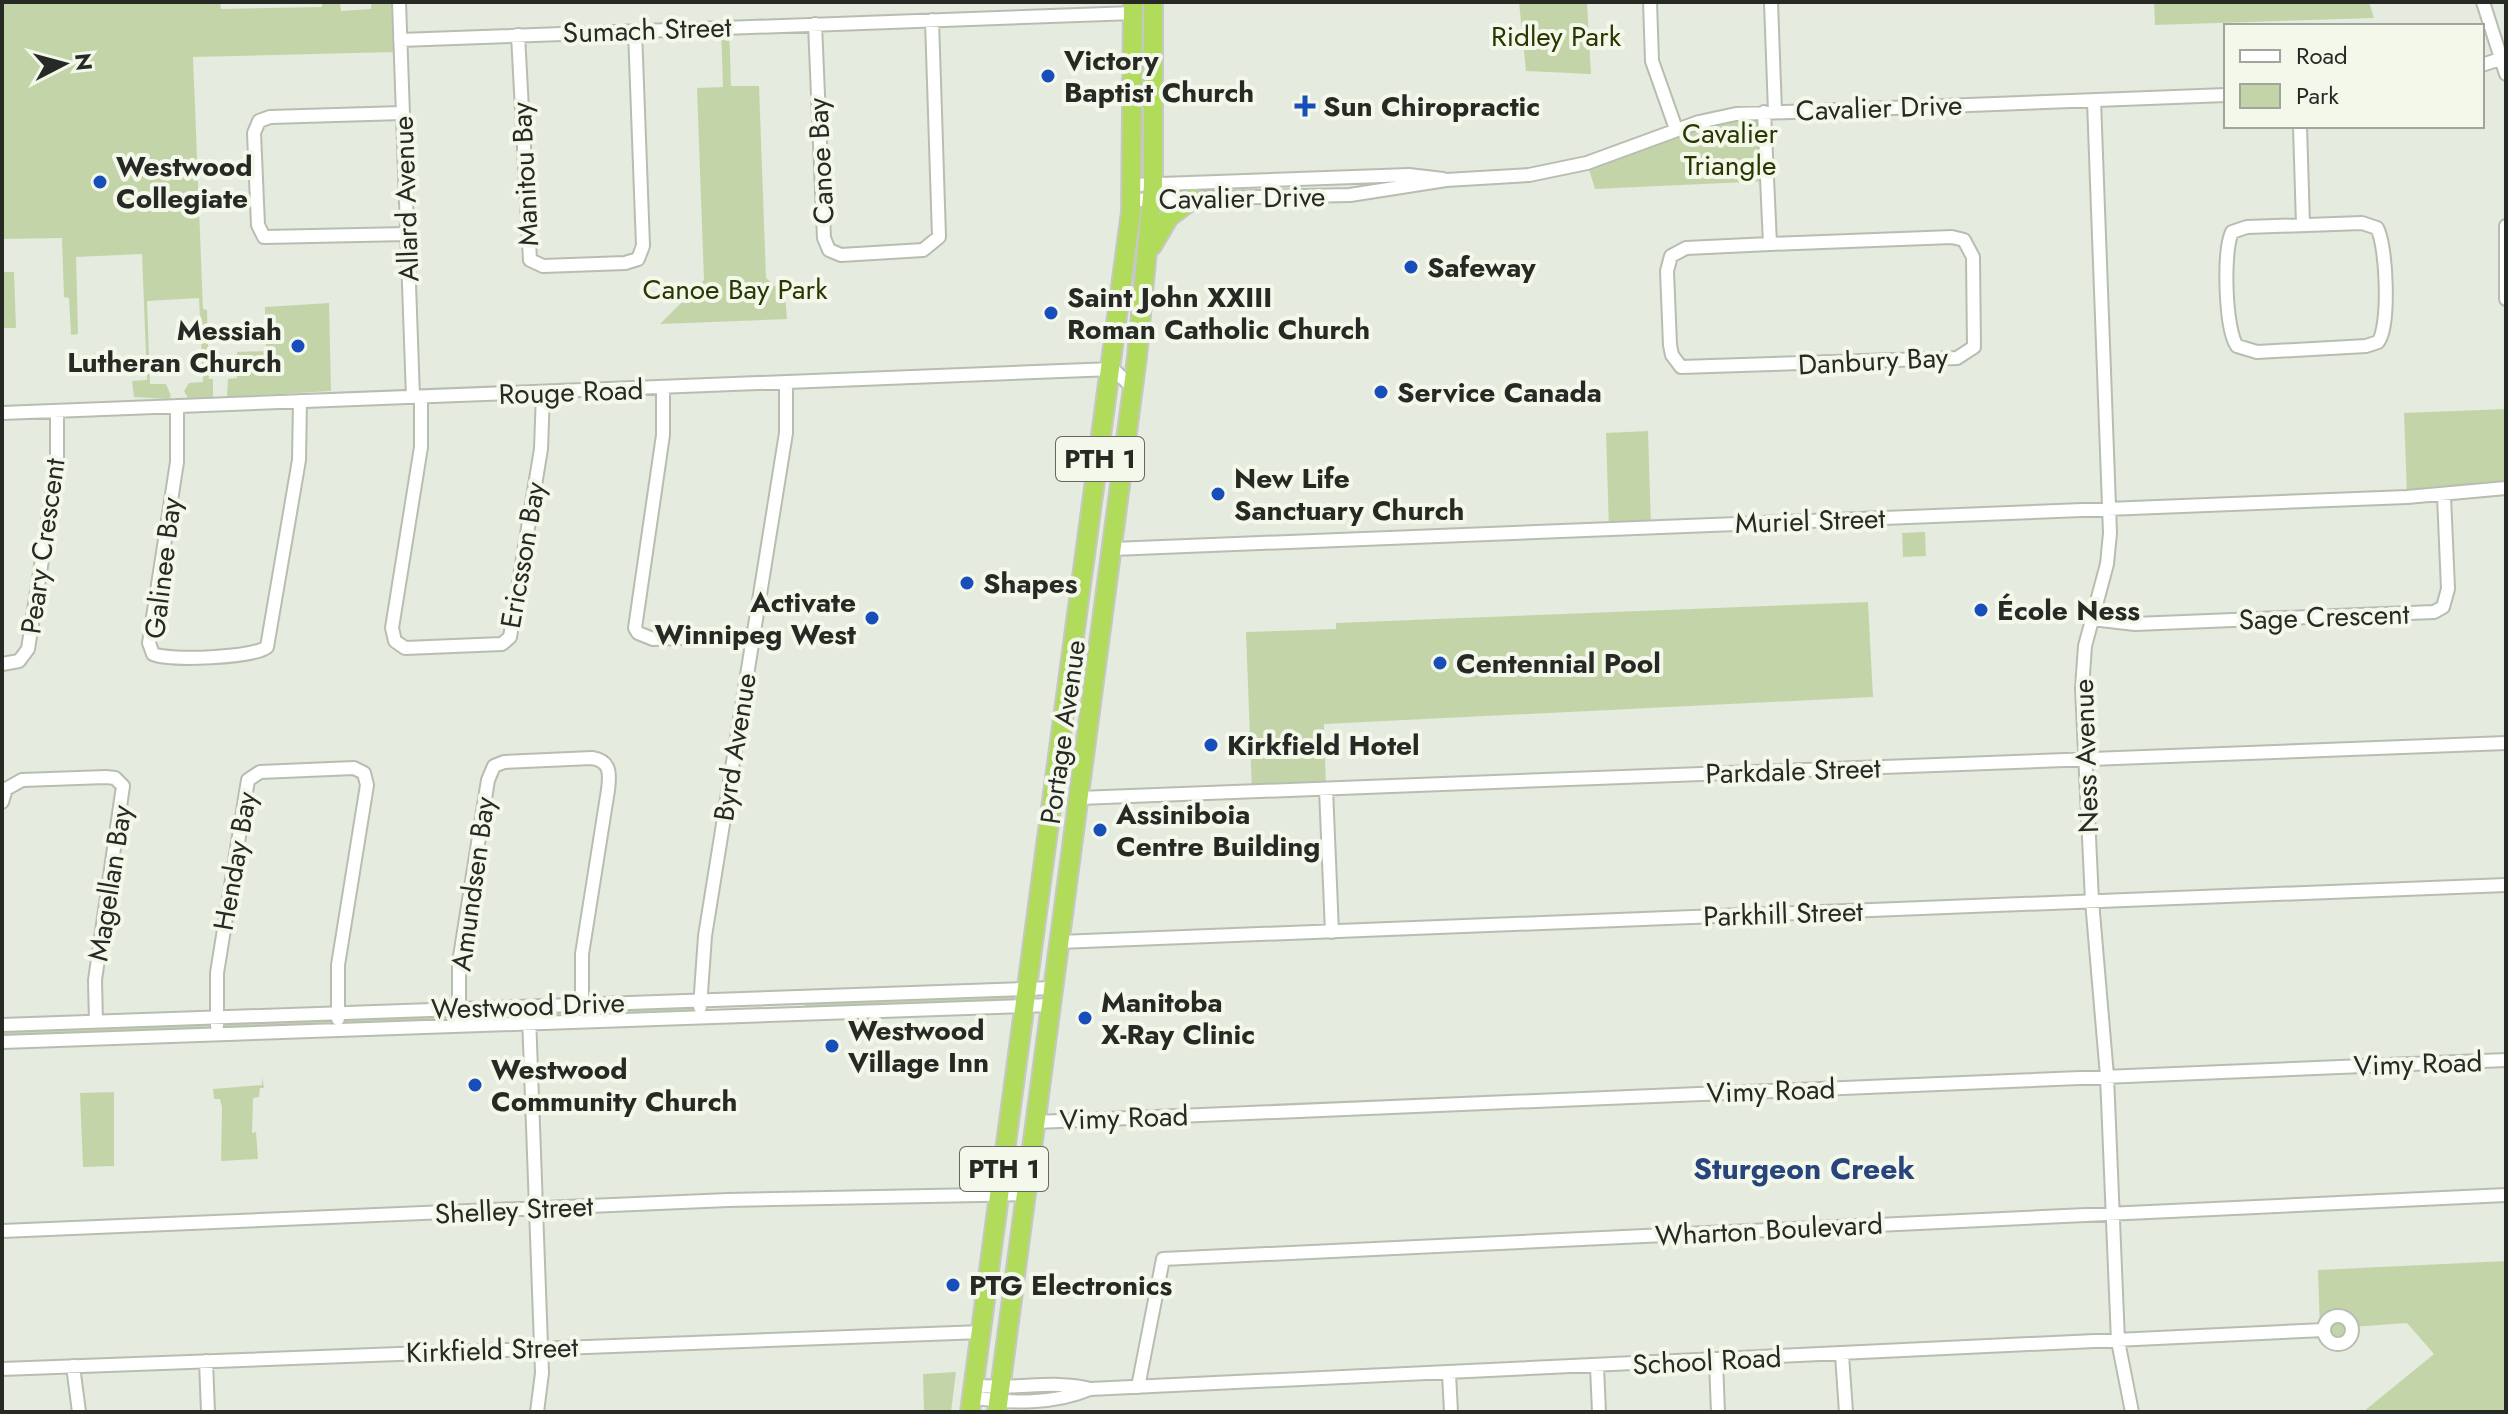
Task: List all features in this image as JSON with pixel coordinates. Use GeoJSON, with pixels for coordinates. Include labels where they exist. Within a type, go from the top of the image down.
{"type":"FeatureCollection","features":[{"type":"Feature","properties":{"kind":"highway","name":"Portage Avenue"},"geometry":{"type":"LineString","coordinates":[[998,1401],[1134,380],[1153,193],[1153,2]]}},
{"type":"Feature","properties":{"kind":"highway","name":"Portage Avenue"},"geometry":{"type":"LineString","coordinates":[[972,1398],[1113,369],[1133,193],[1134,7]]}},
{"type":"Feature","properties":{"kind":"highway"},"geometry":{"type":"LineString","coordinates":[[1146,260],[1169,217],[1193,199]]}},
{"type":"Feature","properties":{"kind":"highway"},"geometry":{"type":"LineString","coordinates":[[1116,341],[1134,380]]}},
{"type":"Feature","properties":{"kind":"street","name":"Allard Avenue"},"geometry":{"type":"LineString","coordinates":[[399,2],[407,234],[417,397]]}},
{"type":"Feature","properties":{"kind":"street"},"geometry":{"type":"LineString","coordinates":[[1650,2],[1652,61],[1676,129]]}},
{"type":"Feature","properties":{"kind":"street"},"geometry":{"type":"LineString","coordinates":[[1770,244],[1771,2]]}},
{"type":"Feature","properties":{"kind":"street"},"geometry":{"type":"LineString","coordinates":[[2483,2],[2504,58],[2506,74]]}},
{"type":"Feature","properties":{"kind":"street","name":"Sumach Street"},"geometry":{"type":"LineString","coordinates":[[400,40],[932,20],[1134,7]]}},
{"type":"Feature","properties":{"kind":"street","name":"Canoe Bay"},"geometry":{"type":"LineString","coordinates":[[815,24],[824,238],[829,250],[841,255],[923,250],[939,237],[932,20]]}},
{"type":"Feature","properties":{"kind":"street","name":"Manitou Bay"},"geometry":{"type":"LineString","coordinates":[[518,35],[528,257],[535,264],[543,266],[625,263],[638,259],[643,246],[635,31]]}},
{"type":"Feature","properties":{"kind":"street"},"geometry":{"type":"LineString","coordinates":[[2484,64],[2504,58]]}},
{"type":"Feature","properties":{"kind":"street","name":"Cavalier Drive"},"geometry":{"type":"LineString","coordinates":[[1153,193],[1193,199],[1350,195],[1446,180],[1544,173],[1587,163],[1676,129],[1719,117],[1770,112],[2224,95]]}},
{"type":"Feature","properties":{"kind":"street","name":"Ness Avenue"},"geometry":{"type":"LineString","coordinates":[[2094,101],[2109,508],[2107,564],[2092,619],[2082,675],[2092,901],[2107,1076],[2118,1341],[2132,1412]]}},
{"type":"Feature","properties":{"kind":"street"},"geometry":{"type":"LineString","coordinates":[[402,113],[265,118],[257,123],[254,133],[258,225],[264,237],[407,234]]}},
{"type":"Feature","properties":{"kind":"street"},"geometry":{"type":"LineString","coordinates":[[2300,128],[2303,225]]}},
{"type":"Feature","properties":{"kind":"street","name":"Cavalier Drive"},"geometry":{"type":"LineString","coordinates":[[1133,193],[1409,175],[1446,180]]}},
{"type":"Feature","properties":{"kind":"street"},"geometry":{"type":"LineString","coordinates":[[2362,223],[2377,228],[2383,244],[2385,322],[2378,342],[2366,346],[2257,352],[2242,349],[2234,342],[2227,248],[2232,232],[2247,227],[2303,225],[2362,223]]}},
{"type":"Feature","properties":{"kind":"street"},"geometry":{"type":"LineString","coordinates":[[2506,226],[2506,299]]}},
{"type":"Feature","properties":{"kind":"street","name":"Danbury Bay"},"geometry":{"type":"LineString","coordinates":[[1952,237],[1964,240],[1973,257],[1974,347],[1957,358],[1691,368],[1677,364],[1670,345],[1667,271],[1671,256],[1686,248],[1770,244],[1952,237]]}},
{"type":"Feature","properties":{"kind":"street"},"geometry":{"type":"LineString","coordinates":[[1113,369],[1134,380]]}},
{"type":"Feature","properties":{"kind":"street","name":"Rouge Road"},"geometry":{"type":"LineString","coordinates":[[2,413],[1113,369]]}},
{"type":"Feature","properties":{"kind":"street","name":"Byrd Avenue"},"geometry":{"type":"LineString","coordinates":[[698,1017],[705,936],[786,433],[786,382]]}},
{"type":"Feature","properties":{"kind":"street"},"geometry":{"type":"LineString","coordinates":[[663,388],[663,435],[635,628],[649,639],[753,635]]}},
{"type":"Feature","properties":{"kind":"street","name":"Ericsson Bay"},"geometry":{"type":"LineString","coordinates":[[417,397],[421,447],[392,628],[397,645],[408,649],[502,644],[510,637],[541,449],[543,393]]}},
{"type":"Feature","properties":{"kind":"street","name":"Galinee Bay"},"geometry":{"type":"LineString","coordinates":[[177,406],[177,462],[149,643],[153,654],[167,657],[252,654],[267,647],[300,450],[300,401]]}},
{"type":"Feature","properties":{"kind":"street","name":"Peary Crescent"},"geometry":{"type":"LineString","coordinates":[[2,664],[19,661],[28,649],[57,464],[57,411]]}},
{"type":"Feature","properties":{"kind":"street","name":"Muriel Street"},"geometry":{"type":"LineString","coordinates":[[1113,549],[2444,496],[2506,488]]}},
{"type":"Feature","properties":{"kind":"street","name":"Sage Crescent"},"geometry":{"type":"LineString","coordinates":[[2092,619],[2135,624],[2434,612],[2443,607],[2448,589],[2444,496]]}},
{"type":"Feature","properties":{"kind":"street","name":"Parkdale Street"},"geometry":{"type":"LineString","coordinates":[[1079,798],[2506,743]]}},
{"type":"Feature","properties":{"kind":"street","name":"Amundsen Bay"},"geometry":{"type":"LineString","coordinates":[[459,1026],[459,963],[491,771],[504,762],[592,758],[606,764],[610,776],[582,954],[582,1004]]}},
{"type":"Feature","properties":{"kind":"street","name":"Henday Bay"},"geometry":{"type":"LineString","coordinates":[[218,1034],[217,973],[248,780],[260,772],[354,768],[364,773],[367,785],[338,965],[339,1030]]}},
{"type":"Feature","properties":{"kind":"street","name":"Magellan Bay"},"geometry":{"type":"LineString","coordinates":[[2,802],[6,789],[22,780],[106,777],[115,778],[123,786],[96,967],[96,1022]]}},
{"type":"Feature","properties":{"kind":"street"},"geometry":{"type":"LineString","coordinates":[[1326,789],[1332,932]]}},
{"type":"Feature","properties":{"kind":"street","name":"Parkhill Street"},"geometry":{"type":"LineString","coordinates":[[1059,942],[2506,885]]}},
{"type":"Feature","properties":{"kind":"street","name":"Westwood Drive"},"geometry":{"type":"LineString","coordinates":[[2,1042],[698,1017],[1028,996]]}},
{"type":"Feature","properties":{"kind":"street","name":"Westwood Drive"},"geometry":{"type":"LineString","coordinates":[[2,1025],[582,1004],[1052,996]]}},
{"type":"Feature","properties":{"kind":"street"},"geometry":{"type":"LineString","coordinates":[[529,1006],[541,1348],[537,1412]]}},
{"type":"Feature","properties":{"kind":"street","name":"Vimy Road"},"geometry":{"type":"LineString","coordinates":[[1036,1122],[2506,1060]]}},
{"type":"Feature","properties":{"kind":"street","name":"Shelley Street"},"geometry":{"type":"LineString","coordinates":[[2,1231],[875,1195],[1026,1194]]}},
{"type":"Feature","properties":{"kind":"street","name":"Wharton Boulevard"},"geometry":{"type":"LineString","coordinates":[[1138,1387],[1163,1259],[2506,1195]]}},
{"type":"Feature","properties":{"kind":"street","name":"School Road"},"geometry":{"type":"LineString","coordinates":[[972,1398],[998,1401],[1071,1398],[1090,1389],[2324,1330]]}},
{"type":"Feature","properties":{"kind":"street","name":"Kirkfield Street"},"geometry":{"type":"LineString","coordinates":[[2,1369],[982,1332]]}},
{"type":"Feature","properties":{"kind":"street"},"geometry":{"type":"LineString","coordinates":[[1842,1355],[1846,1412]]}},
{"type":"Feature","properties":{"kind":"street"},"geometry":{"type":"LineString","coordinates":[[206,1361],[208,1412]]}},
{"type":"Feature","properties":{"kind":"street"},"geometry":{"type":"LineString","coordinates":[[1716,1361],[1718,1412]]}},
{"type":"Feature","properties":{"kind":"street"},"geometry":{"type":"LineString","coordinates":[[73,1366],[79,1412]]}},
{"type":"Feature","properties":{"kind":"street"},"geometry":{"type":"LineString","coordinates":[[1597,1367],[1599,1412]]}},
{"type":"Feature","properties":{"kind":"street"},"geometry":{"type":"LineString","coordinates":[[1449,1374],[1451,1412]]}},
{"type":"Feature","properties":{"kind":"green space","name":"Westwood Collegiate"},"geometry":{"type":"Polygon","coordinates":[[[2,2],[220,2],[221,9],[322,7],[322,2],[340,2],[341,11],[371,9],[371,2],[393,2],[395,52],[193,57],[203,309],[207,310],[209,379],[213,379],[213,397],[188,398],[184,391],[189,383],[203,382],[199,298],[147,301],[150,384],[166,384],[171,396],[169,399],[134,397],[132,381],[147,380],[142,254],[76,257],[78,334],[71,335],[69,298],[64,297],[62,238],[2,239],[2,2]]]}},
{"type":"Feature","properties":{"kind":"green space","name":"Ridley Park"},"geometry":{"type":"Polygon","coordinates":[[[1519,2],[1587,2],[1591,74],[1526,71],[1519,2]]]}},
{"type":"Feature","properties":{"kind":"green space"},"geometry":{"type":"Polygon","coordinates":[[[2154,2],[2369,2],[2374,18],[2155,25],[2154,2]]]}},
{"type":"Feature","properties":{"kind":"green space","name":"Canoe Bay Park"},"geometry":{"type":"Polygon","coordinates":[[[729,26],[731,86],[759,86],[766,278],[785,295],[787,319],[660,324],[704,280],[697,88],[723,87],[721,27],[729,26]]]}},
{"type":"Feature","properties":{"kind":"green space","name":"Cavalier Triangle"},"geometry":{"type":"Polygon","coordinates":[[[1764,112],[1768,181],[1595,189],[1587,163],[1699,122],[1764,112]]]}},
{"type":"Feature","properties":{"kind":"green space"},"geometry":{"type":"Polygon","coordinates":[[[2,272],[14,272],[16,328],[2,328],[2,272]]]}},
{"type":"Feature","properties":{"kind":"green space"},"geometry":{"type":"Polygon","coordinates":[[[329,303],[331,391],[227,397],[228,379],[237,378],[237,352],[266,351],[265,307],[329,303]]]}},
{"type":"Feature","properties":{"kind":"green space"},"geometry":{"type":"Polygon","coordinates":[[[2506,409],[2506,488],[2407,497],[2404,413],[2506,409]]]}},
{"type":"Feature","properties":{"kind":"green space"},"geometry":{"type":"Polygon","coordinates":[[[1648,431],[1651,527],[1609,529],[1606,433],[1648,431]]]}},
{"type":"Feature","properties":{"kind":"green space"},"geometry":{"type":"Polygon","coordinates":[[[1925,532],[1926,556],[1903,557],[1902,533],[1925,532]]]}},
{"type":"Feature","properties":{"kind":"green space"},"geometry":{"type":"Polygon","coordinates":[[[1868,602],[1873,697],[1324,724],[1326,789],[1252,792],[1246,632],[1336,629],[1336,623],[1868,602]]]}},
{"type":"Feature","properties":{"kind":"green space"},"geometry":{"type":"Polygon","coordinates":[[[1029,988],[1027,1005],[805,1013],[805,997],[1029,988]]]}},
{"type":"Feature","properties":{"kind":"green space"},"geometry":{"type":"Polygon","coordinates":[[[700,1002],[698,1017],[2,1042],[2,1025],[700,1002]]]}},
{"type":"Feature","properties":{"kind":"green space"},"geometry":{"type":"Polygon","coordinates":[[[262,1077],[264,1088],[260,1088],[259,1097],[253,1098],[252,1133],[256,1132],[258,1159],[221,1161],[222,1107],[220,1099],[214,1099],[213,1089],[262,1085],[262,1077]]]}},
{"type":"Feature","properties":{"kind":"green space"},"geometry":{"type":"Polygon","coordinates":[[[114,1092],[114,1166],[83,1167],[80,1093],[114,1092]]]}},
{"type":"Feature","properties":{"kind":"green space"},"geometry":{"type":"Polygon","coordinates":[[[2506,1261],[2506,1412],[2363,1412],[2434,1354],[2407,1323],[2352,1327],[2346,1341],[2336,1344],[2328,1340],[2324,1330],[2320,1330],[2318,1270],[2506,1261]]]}},
{"type":"Feature","properties":{"kind":"green space"},"geometry":{"type":"Polygon","coordinates":[[[956,1372],[951,1412],[924,1412],[923,1374],[956,1372]]]}},
{"type":"Feature","properties":{"kind":"place","name":"Victory Baptist Church"},"geometry":{"type":"Point","coordinates":[1048,76]}},
{"type":"Feature","properties":{"kind":"place","name":"Sun Chiropractic"},"geometry":{"type":"Point","coordinates":[1305,106]}},
{"type":"Feature","properties":{"kind":"place","name":"Westwood Collegiate"},"geometry":{"type":"Point","coordinates":[100,182]}},
{"type":"Feature","properties":{"kind":"place","name":"Safeway"},"geometry":{"type":"Point","coordinates":[1411,267]}},
{"type":"Feature","properties":{"kind":"place","name":"Saint John XXIII Roman Catholic Church"},"geometry":{"type":"Point","coordinates":[1051,313]}},
{"type":"Feature","properties":{"kind":"place","name":"Messiah Lutheran Church"},"geometry":{"type":"Point","coordinates":[298,346]}},
{"type":"Feature","properties":{"kind":"place","name":"Service Canada"},"geometry":{"type":"Point","coordinates":[1381,392]}},
{"type":"Feature","properties":{"kind":"place","name":"New Life Sanctuary Church"},"geometry":{"type":"Point","coordinates":[1218,494]}},
{"type":"Feature","properties":{"kind":"place","name":"Shapes"},"geometry":{"type":"Point","coordinates":[967,583]}},
{"type":"Feature","properties":{"kind":"place","name":"École Ness"},"geometry":{"type":"Point","coordinates":[1981,610]}},
{"type":"Feature","properties":{"kind":"place","name":"Activate Winnipeg West"},"geometry":{"type":"Point","coordinates":[872,618]}},
{"type":"Feature","properties":{"kind":"place","name":"Centennial Pool"},"geometry":{"type":"Point","coordinates":[1440,663]}},
{"type":"Feature","properties":{"kind":"place","name":"Kirkfield Hotel"},"geometry":{"type":"Point","coordinates":[1211,745]}},
{"type":"Feature","properties":{"kind":"place","name":"Assiniboia Centre Building"},"geometry":{"type":"Point","coordinates":[1100,830]}},
{"type":"Feature","properties":{"kind":"place","name":"Manitoba X-Ray Clinic"},"geometry":{"type":"Point","coordinates":[1085,1018]}},
{"type":"Feature","properties":{"kind":"place","name":"Westwood Village Inn"},"geometry":{"type":"Point","coordinates":[832,1046]}},
{"type":"Feature","properties":{"kind":"place","name":"Westwood Community Church"},"geometry":{"type":"Point","coordinates":[475,1085]}},
{"type":"Feature","properties":{"kind":"place","name":"PTG Electronics"},"geometry":{"type":"Point","coordinates":[953,1285]}},
{"type":"Feature","properties":{"kind":"district","name":"Sturgeon Creek"},"geometry":{"type":"Point","coordinates":[1804,1168]}}]}
